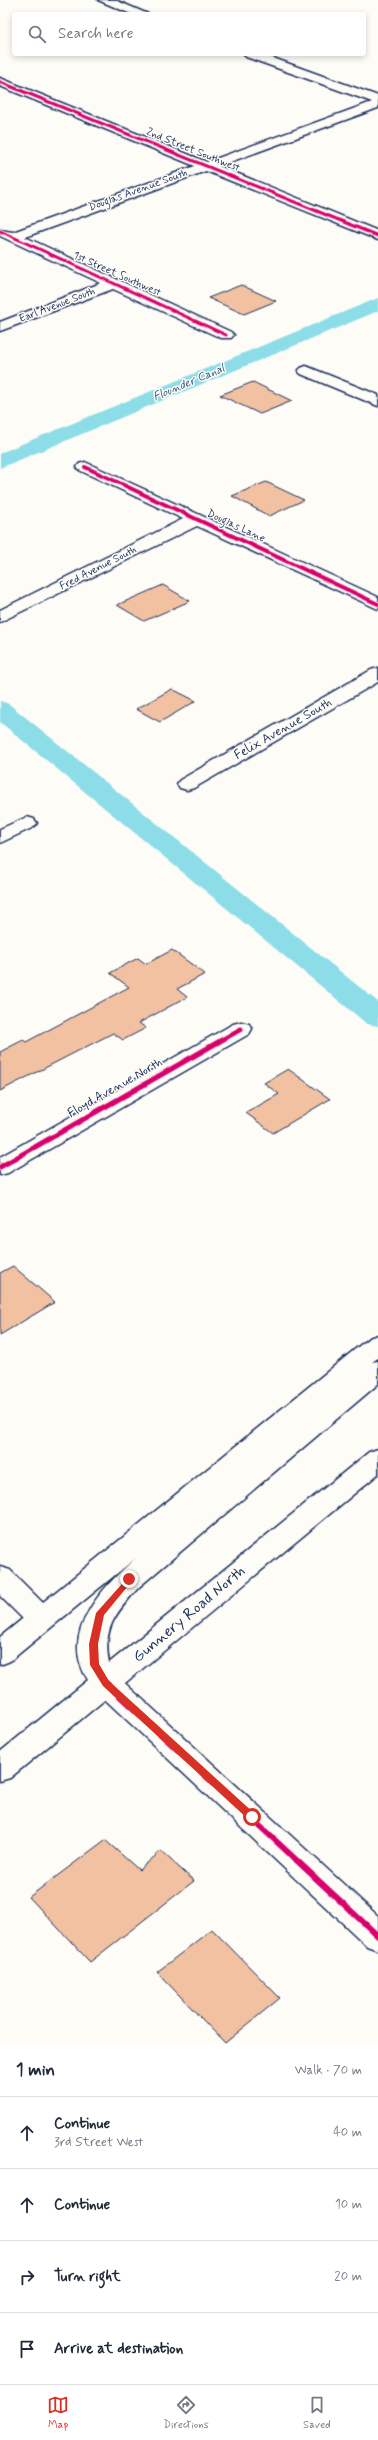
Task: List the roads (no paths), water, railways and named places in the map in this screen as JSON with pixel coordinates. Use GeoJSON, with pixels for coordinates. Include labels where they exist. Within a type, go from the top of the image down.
{"type":"FeatureCollection","features":[{"type":"Feature","properties":{"kind":"street"},"geometry":{"type":"LineString","coordinates":[[104,0],[137,12]]}},
{"type":"Feature","properties":{"kind":"street"},"geometry":{"type":"LineString","coordinates":[[256,56],[378,100]]}},
{"type":"Feature","properties":{"kind":"street","name":"2nd Street Southwest"},"geometry":{"type":"LineString","coordinates":[[0,82],[378,236]]}},
{"type":"Feature","properties":{"kind":"street","name":"Douglas Avenue South"},"geometry":{"type":"LineString","coordinates":[[6,234],[206,166],[378,104]]}},
{"type":"Feature","properties":{"kind":"street","name":"1st Street Southwest"},"geometry":{"type":"LineString","coordinates":[[6,234],[226,335]]}},
{"type":"Feature","properties":{"kind":"street","name":"Earl Avenue South"},"geometry":{"type":"LineString","coordinates":[[0,327],[114,284]]}},
{"type":"Feature","properties":{"kind":"street"},"geometry":{"type":"LineString","coordinates":[[306,371],[378,401]]}},
{"type":"Feature","properties":{"kind":"street","name":"Douglas Lane"},"geometry":{"type":"LineString","coordinates":[[85,467],[378,604]]}},
{"type":"Feature","properties":{"kind":"street","name":"Fred Avenue South"},"geometry":{"type":"LineString","coordinates":[[0,617],[197,519]]}},
{"type":"Feature","properties":{"kind":"street","name":"Felix Avenue South"},"geometry":{"type":"LineString","coordinates":[[187,784],[378,674]]}},
{"type":"Feature","properties":{"kind":"street"},"geometry":{"type":"LineString","coordinates":[[0,837],[27,824]]}},
{"type":"Feature","properties":{"kind":"street","name":"Floyd Avenue North"},"geometry":{"type":"LineString","coordinates":[[0,1167],[241,1029]]}},
{"type":"Feature","properties":{"kind":"street"},"geometry":{"type":"LineString","coordinates":[[0,1653],[378,1344]]}},
{"type":"Feature","properties":{"kind":"street"},"geometry":{"type":"LineString","coordinates":[[378,1370],[129,1579],[100,1613],[94,1644],[94,1665],[106,1683],[378,1936]]}},
{"type":"Feature","properties":{"kind":"street","name":"Gunnery Road North"},"geometry":{"type":"LineString","coordinates":[[0,1769],[378,1459]]}},
{"type":"Feature","properties":{"kind":"street"},"geometry":{"type":"LineString","coordinates":[[0,1578],[41,1619]]}},
{"type":"Feature","properties":{"kind":"waterway","name":"Flounder Canal"},"geometry":{"type":"LineString","coordinates":[[0,461],[378,304]]}},
{"type":"Feature","properties":{"kind":"waterway"},"geometry":{"type":"LineString","coordinates":[[0,709],[378,1017]]}}]}
